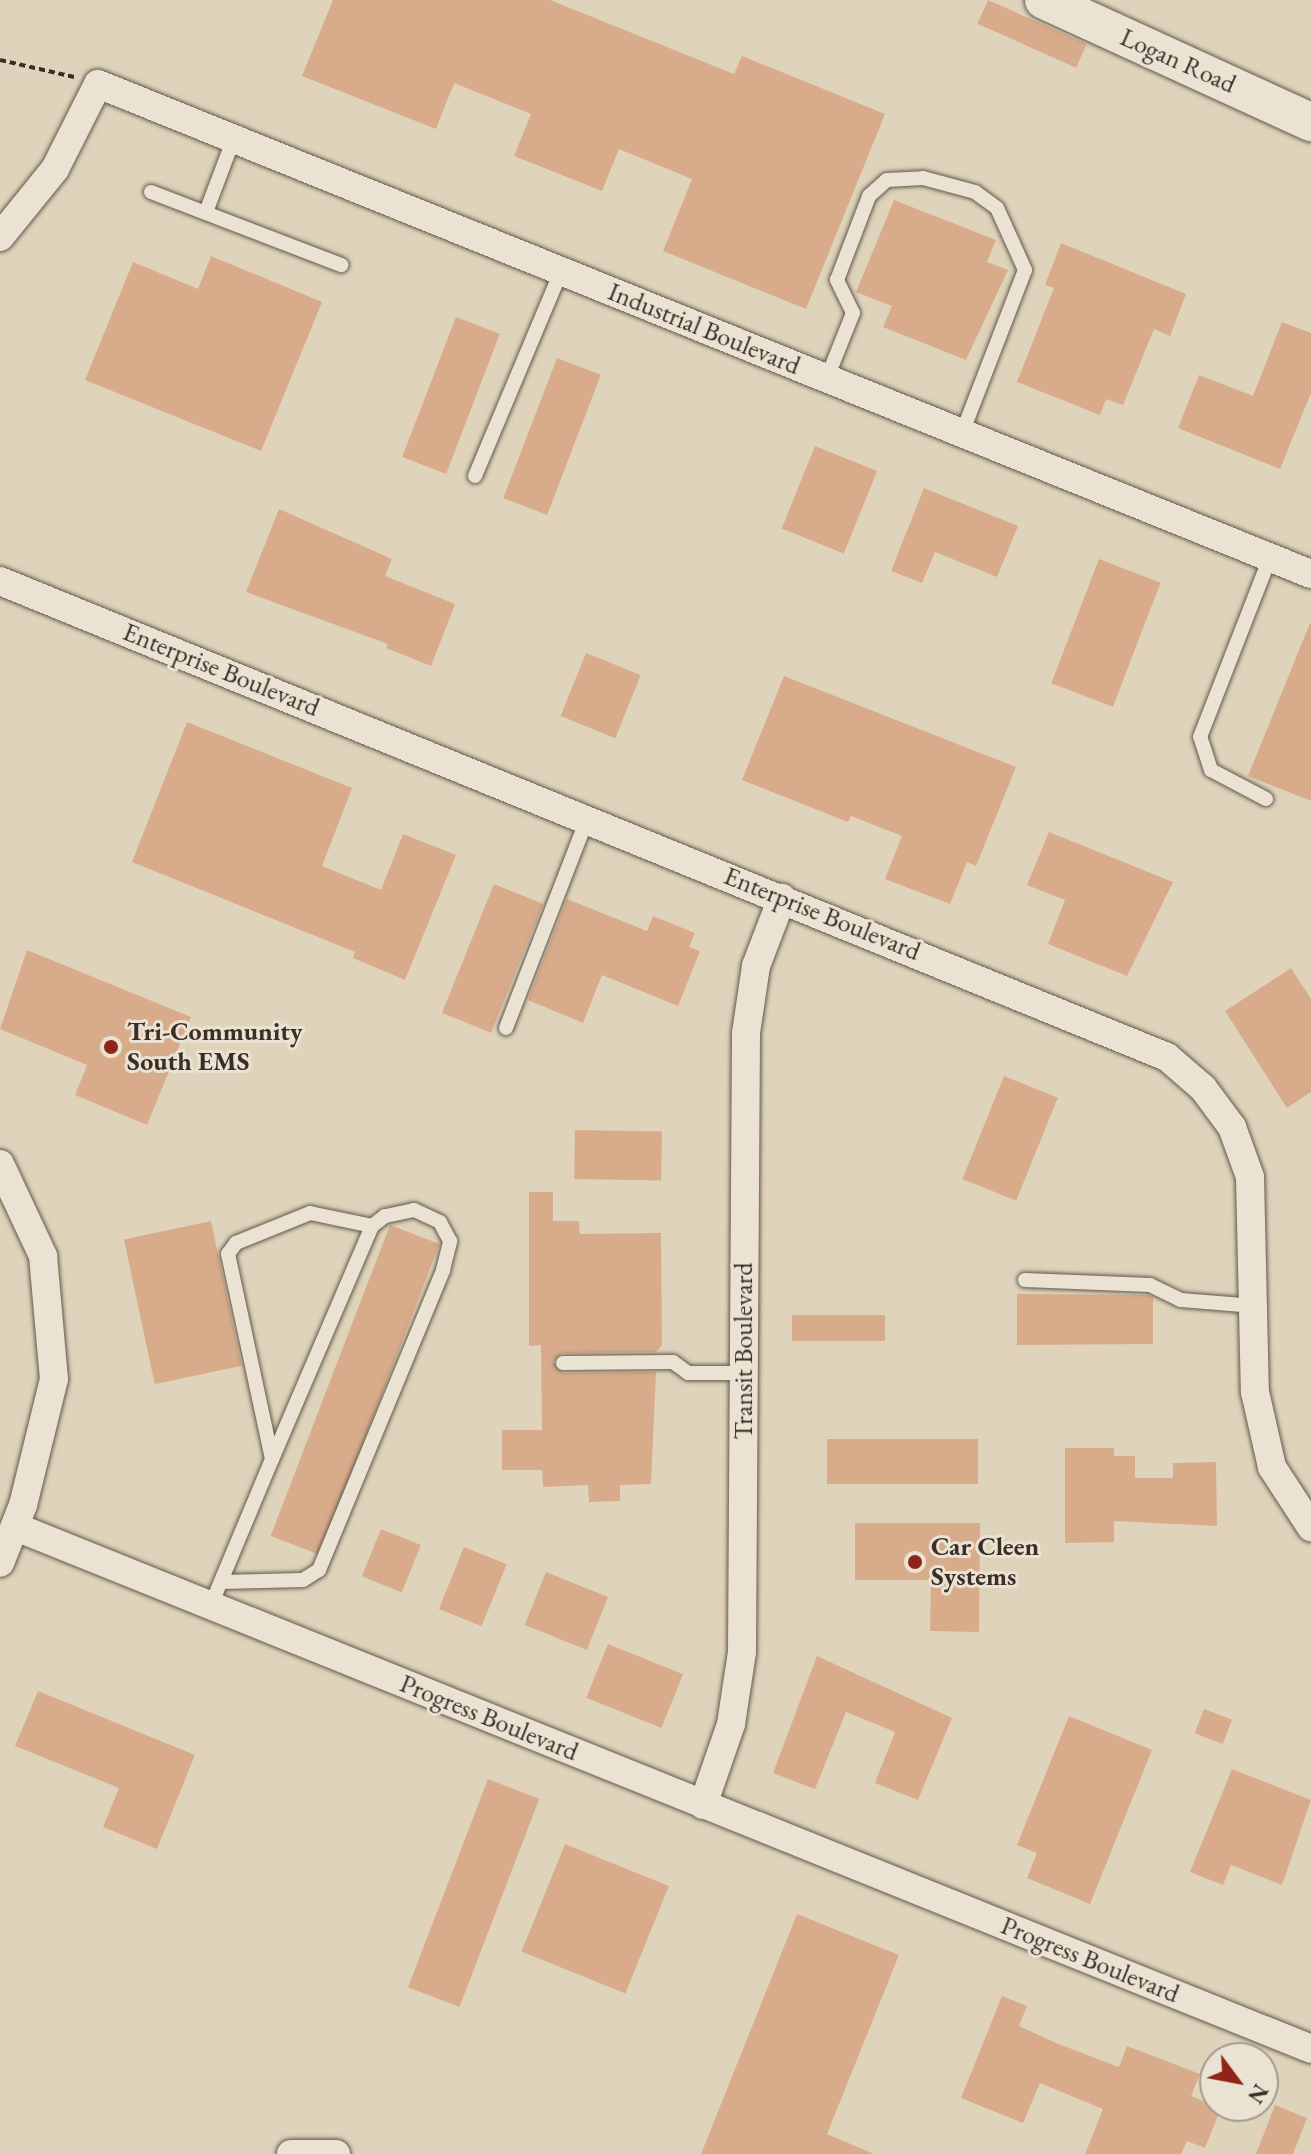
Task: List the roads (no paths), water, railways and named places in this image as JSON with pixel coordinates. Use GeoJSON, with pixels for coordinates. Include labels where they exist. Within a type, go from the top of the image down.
{"type":"FeatureCollection","features":[{"type":"Feature","properties":{"kind":"street","name":"Logan Road"},"geometry":{"type":"LineString","coordinates":[[1044,0],[1311,122]]}},
{"type":"Feature","properties":{"kind":"street","name":"Industrial Boulevard"},"geometry":{"type":"LineString","coordinates":[[0,237],[55,169],[98,84],[1311,574]]}},
{"type":"Feature","properties":{"kind":"street","name":"Enterprise Boulevard"},"geometry":{"type":"LineString","coordinates":[[0,581],[1167,1057],[1203,1088],[1232,1127],[1250,1177],[1255,1392],[1272,1467],[1311,1527]]}},
{"type":"Feature","properties":{"kind":"street","name":"Transit Boulevard"},"geometry":{"type":"LineString","coordinates":[[703,1805],[731,1724],[742,1652],[746,1033],[756,966],[782,898]]}},
{"type":"Feature","properties":{"kind":"street"},"geometry":{"type":"LineString","coordinates":[[0,1164],[43,1256],[54,1379],[16,1527],[0,1563]]}},
{"type":"Feature","properties":{"kind":"street","name":"Progress Boulevard"},"geometry":{"type":"LineString","coordinates":[[16,1527],[216,1594],[703,1805],[1311,2049]]}},
{"type":"Feature","properties":{"kind":"street"},"geometry":{"type":"LineString","coordinates":[[291,2154],[336,2154]]}},
{"type":"Feature","properties":{"kind":"lane"},"geometry":{"type":"LineString","coordinates":[[206,212],[234,138]]}},
{"type":"Feature","properties":{"kind":"lane"},"geometry":{"type":"LineString","coordinates":[[827,378],[853,313],[837,280],[869,196],[887,180],[923,178],[975,192],[997,208],[1025,270],[962,433]]}},
{"type":"Feature","properties":{"kind":"lane"},"geometry":{"type":"LineString","coordinates":[[151,192],[341,265]]}},
{"type":"Feature","properties":{"kind":"lane"},"geometry":{"type":"LineString","coordinates":[[475,476],[561,271]]}},
{"type":"Feature","properties":{"kind":"lane"},"geometry":{"type":"LineString","coordinates":[[1266,799],[1211,770],[1200,737],[1270,557]]}},
{"type":"Feature","properties":{"kind":"lane"},"geometry":{"type":"LineString","coordinates":[[506,1028],[587,819]]}},
{"type":"Feature","properties":{"kind":"lane"},"geometry":{"type":"LineString","coordinates":[[414,1210],[440,1222],[450,1241],[319,1570],[303,1580],[216,1594],[372,1226],[385,1216],[414,1210]]}},
{"type":"Feature","properties":{"kind":"lane"},"geometry":{"type":"LineString","coordinates":[[272,1459],[228,1254],[236,1243],[310,1213],[372,1226]]}},
{"type":"Feature","properties":{"kind":"lane"},"geometry":{"type":"LineString","coordinates":[[1025,1280],[1150,1285],[1181,1300],[1255,1306]]}},
{"type":"Feature","properties":{"kind":"lane"},"geometry":{"type":"LineString","coordinates":[[563,1363],[673,1362],[688,1373],[744,1373]]}},
{"type":"Feature","properties":{"kind":"place","name":"Tri-Community South EMS"},"geometry":{"type":"Point","coordinates":[111,1047]}},
{"type":"Feature","properties":{"kind":"place","name":"Car Cleen Systems"},"geometry":{"type":"Point","coordinates":[915,1562]}}]}
